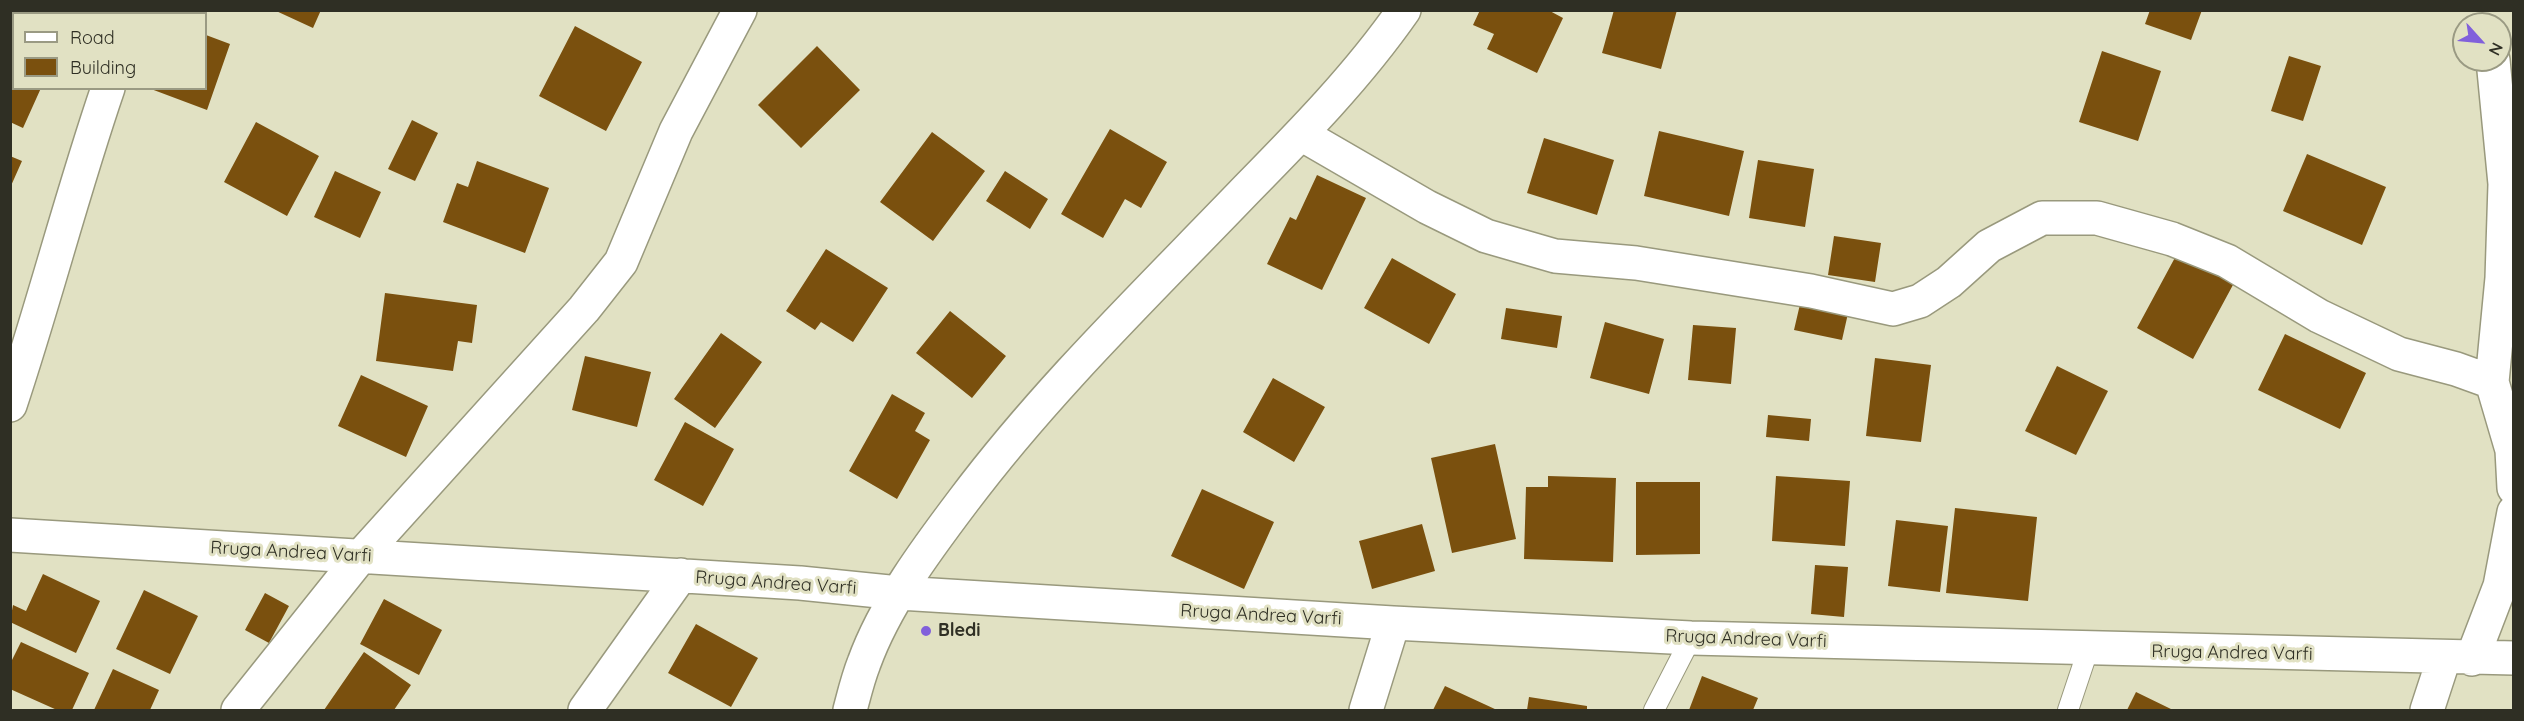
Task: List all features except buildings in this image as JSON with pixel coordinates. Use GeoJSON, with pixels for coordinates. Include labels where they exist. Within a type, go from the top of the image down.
{"type":"FeatureCollection","features":[{"type":"Feature","properties":{"kind":"street"},"geometry":{"type":"LineString","coordinates":[[238,711],[361,556],[476,425],[584,309],[621,262],[676,131],[740,10]]}},
{"type":"Feature","properties":{"kind":"street"},"geometry":{"type":"LineString","coordinates":[[850,711],[864,662],[899,593],[949,519],[1001,450],[1106,335],[1301,134],[1379,46],[1404,10]]}},
{"type":"Feature","properties":{"kind":"street"},"geometry":{"type":"LineString","coordinates":[[2494,72],[2505,184],[2502,278],[2492,382],[2512,450],[2514,488]]}},
{"type":"Feature","properties":{"kind":"street"},"geometry":{"type":"LineString","coordinates":[[10,405],[107,90]]}},
{"type":"Feature","properties":{"kind":"street"},"geometry":{"type":"LineString","coordinates":[[1301,134],[1427,207],[1486,236],[1555,256],[1636,263],[1811,291],[1893,309],[1920,301],[1949,282],[1989,246],[2042,218],[2097,218],[2172,239],[2227,261],[2319,316],[2399,354],[2456,369],[2492,382]]}},
{"type":"Feature","properties":{"kind":"street"},"geometry":{"type":"LineString","coordinates":[[2427,711],[2500,586],[2514,512]]}},
{"type":"Feature","properties":{"kind":"street","name":"Rruga Andrea Varfi"},"geometry":{"type":"LineString","coordinates":[[10,535],[681,575],[800,583],[899,593],[1393,623],[1691,638],[2088,650],[2514,658]]}},
{"type":"Feature","properties":{"kind":"street"},"geometry":{"type":"LineString","coordinates":[[585,711],[681,575]]}},
{"type":"Feature","properties":{"kind":"street"},"geometry":{"type":"LineString","coordinates":[[1366,711],[1393,623]]}},
{"type":"Feature","properties":{"kind":"lane"},"geometry":{"type":"LineString","coordinates":[[1653,711],[1691,638]]}},
{"type":"Feature","properties":{"kind":"lane"},"geometry":{"type":"LineString","coordinates":[[2068,711],[2088,650]]}},
{"type":"Feature","properties":{"kind":"place","name":"Bledi"},"geometry":{"type":"Point","coordinates":[926,631]}}]}
